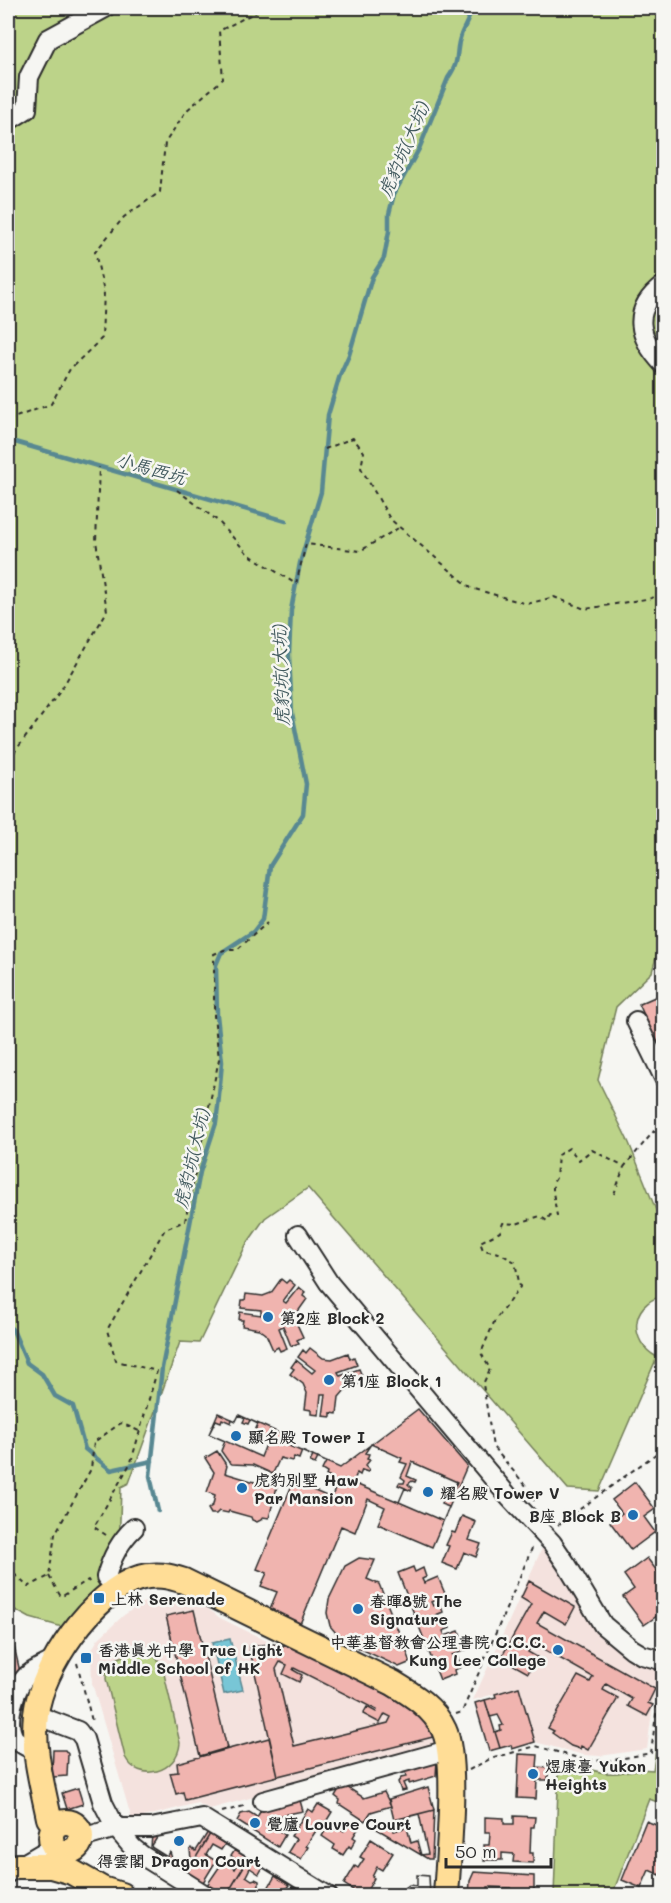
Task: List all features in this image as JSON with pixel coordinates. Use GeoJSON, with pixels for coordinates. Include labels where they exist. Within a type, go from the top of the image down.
{"type":"FeatureCollection","features":[{"type":"Feature","properties":{"kind":"main road"},"geometry":{"type":"LineString","coordinates":[[122,1895],[101,1878],[49,1818],[35,1751],[36,1715],[40,1694],[54,1660],[71,1635],[116,1588],[140,1578],[165,1575],[184,1581],[393,1683],[414,1696],[431,1711],[444,1730],[448,1750],[450,1794],[446,1896]]}},
{"type":"Feature","properties":{"kind":"main road"},"geometry":{"type":"LineString","coordinates":[[13,1869],[51,1866],[72,1872],[102,1889],[122,1895]]}},
{"type":"Feature","properties":{"kind":"street"},"geometry":{"type":"LineString","coordinates":[[8,121],[27,109],[29,76],[48,39],[105,8]]}},
{"type":"Feature","properties":{"kind":"street"},"geometry":{"type":"LineString","coordinates":[[663,285],[647,302],[641,323],[643,338],[648,348],[663,365]]}},
{"type":"Feature","properties":{"kind":"street"},"geometry":{"type":"LineString","coordinates":[[636,1021],[663,1078]]}},
{"type":"Feature","properties":{"kind":"street"},"geometry":{"type":"LineString","coordinates":[[298,1235],[329,1284],[509,1497],[552,1543],[603,1625],[632,1649],[662,1667]]}},
{"type":"Feature","properties":{"kind":"street"},"geometry":{"type":"LineString","coordinates":[[116,1588],[105,1577],[111,1558],[134,1528]]}},
{"type":"Feature","properties":{"kind":"street"},"geometry":{"type":"LineString","coordinates":[[35,1751],[15,1739],[10,1726],[10,1713],[17,1692],[28,1674],[54,1660]]}},
{"type":"Feature","properties":{"kind":"street"},"geometry":{"type":"LineString","coordinates":[[36,1715],[78,1731],[84,1739],[103,1803],[116,1828],[133,1848],[207,1896]]}},
{"type":"Feature","properties":{"kind":"street"},"geometry":{"type":"LineString","coordinates":[[262,1801],[448,1750]]}},
{"type":"Feature","properties":{"kind":"street"},"geometry":{"type":"LineString","coordinates":[[13,1869],[67,1840],[116,1828],[151,1828],[202,1818],[328,1896]]}},
{"type":"Feature","properties":{"kind":"path"},"geometry":{"type":"LineString","coordinates":[[8,420],[51,404],[70,369],[102,338],[105,292],[95,252],[124,217],[160,192],[165,143],[186,111],[223,79],[219,31],[256,12],[258,8]]}},
{"type":"Feature","properties":{"kind":"path"},"geometry":{"type":"LineString","coordinates":[[325,449],[353,438],[364,452],[361,468],[390,519],[471,588],[527,604],[554,597],[585,609],[652,598],[663,591]]}},
{"type":"Feature","properties":{"kind":"path"},"geometry":{"type":"LineString","coordinates":[[8,798],[13,754],[61,690],[107,611],[96,541],[99,467]]}},
{"type":"Feature","properties":{"kind":"path"},"geometry":{"type":"LineString","coordinates":[[177,489],[218,521],[248,554],[296,584],[306,544],[360,551],[400,527]]}},
{"type":"Feature","properties":{"kind":"path"},"geometry":{"type":"LineString","coordinates":[[107,1542],[106,1533],[94,1527],[131,1462],[157,1371],[116,1361],[107,1330],[165,1229],[185,1221],[219,1059],[214,1016],[214,954],[224,950],[237,950],[267,922]]}},
{"type":"Feature","properties":{"kind":"path"},"geometry":{"type":"LineString","coordinates":[[614,1194],[624,1167],[654,1131],[663,1148]]}},
{"type":"Feature","properties":{"kind":"path"},"geometry":{"type":"LineString","coordinates":[[535,1507],[533,1494],[493,1448],[483,1384],[490,1369],[481,1353],[495,1320],[520,1287],[515,1262],[499,1253],[483,1250],[480,1242],[500,1232],[503,1222],[516,1224],[540,1216],[547,1221],[550,1215],[557,1216],[553,1183],[556,1178],[558,1155],[569,1148],[579,1160],[592,1150],[624,1167]]}},
{"type":"Feature","properties":{"kind":"path"},"geometry":{"type":"LineString","coordinates":[[94,1574],[61,1597],[49,1576],[55,1534],[91,1469],[94,1442],[121,1423],[140,1431]]}},
{"type":"Feature","properties":{"kind":"path"},"geometry":{"type":"LineString","coordinates":[[553,1528],[657,1453],[663,1461]]}},
{"type":"Feature","properties":{"kind":"path"},"geometry":{"type":"LineString","coordinates":[[455,1715],[462,1712],[536,1540]]}},
{"type":"Feature","properties":{"kind":"path"},"geometry":{"type":"LineString","coordinates":[[8,1568],[28,1587],[49,1576]]}},
{"type":"Feature","properties":{"kind":"path"},"geometry":{"type":"LineString","coordinates":[[88,1580],[92,1586]]}},
{"type":"Feature","properties":{"kind":"path"},"geometry":{"type":"LineString","coordinates":[[464,1773],[490,1759],[536,1746],[585,1760],[608,1761],[651,1754],[662,1667]]}},
{"type":"Feature","properties":{"kind":"path"},"geometry":{"type":"LineString","coordinates":[[220,1813],[262,1801]]}},
{"type":"Feature","properties":{"kind":"shaded area","name":"中華基督教會公理書院 C.C.C. Kung Lee College"},"geometry":{"type":"Polygon","coordinates":[[[544,1544],[594,1627],[626,1654],[658,1667],[647,1749],[600,1756],[584,1755],[535,1742],[519,1687],[473,1700],[544,1544]]]}},
{"type":"Feature","properties":{"kind":"shaded area"},"geometry":{"type":"Polygon","coordinates":[[[161,1596],[187,1597],[202,1604],[220,1618],[273,1644],[296,1648],[404,1703],[427,1725],[436,1747],[210,1809],[197,1803],[132,1820],[92,1683],[91,1651],[98,1639],[124,1615],[142,1603],[161,1596]]]}},
{"type":"Feature","properties":{"kind":"green space"},"geometry":{"type":"Polygon","coordinates":[[[8,8],[663,8],[663,932],[652,972],[616,1007],[598,1080],[629,1143],[656,1210],[663,1212],[663,1296],[644,1306],[637,1324],[637,1333],[641,1342],[657,1357],[599,1491],[568,1489],[308,1188],[265,1218],[246,1245],[199,1343],[180,1342],[129,1483],[121,1487],[119,1553],[107,1590],[73,1630],[30,1618],[8,1606],[8,8]]]}},
{"type":"Feature","properties":{"kind":"green space"},"geometry":{"type":"Polygon","coordinates":[[[137,1652],[152,1655],[162,1665],[180,1743],[173,1761],[157,1771],[139,1770],[125,1757],[106,1679],[111,1663],[120,1657],[137,1652]]]}},
{"type":"Feature","properties":{"kind":"green space"},"geometry":{"type":"Polygon","coordinates":[[[663,1704],[663,1804],[649,1799],[614,1890],[617,1891],[616,1895],[554,1895],[559,1762],[606,1773],[653,1770],[663,1704]]]}},
{"type":"Feature","properties":{"kind":"water"},"geometry":{"type":"Polygon","coordinates":[[[230,1639],[243,1690],[224,1694],[212,1643],[230,1639]]]}},
{"type":"Feature","properties":{"kind":"building"},"geometry":{"type":"Polygon","coordinates":[[[664,993],[664,1059],[639,1004],[664,993]]]}},
{"type":"Feature","properties":{"kind":"building","name":"第2座 Block 2"},"geometry":{"type":"Polygon","coordinates":[[[281,1279],[286,1283],[289,1280],[295,1285],[283,1301],[286,1303],[299,1287],[305,1292],[303,1296],[307,1299],[297,1313],[296,1322],[303,1337],[297,1340],[299,1343],[291,1346],[283,1326],[279,1328],[287,1348],[280,1351],[278,1347],[273,1350],[266,1334],[259,1329],[242,1326],[243,1320],[239,1320],[240,1312],[261,1315],[261,1310],[241,1308],[246,1294],[263,1296],[271,1293],[281,1279]]]}},
{"type":"Feature","properties":{"kind":"building","name":"第1座 Block 1"},"geometry":{"type":"Polygon","coordinates":[[[310,1348],[323,1358],[332,1359],[348,1353],[350,1359],[354,1357],[357,1365],[338,1372],[340,1376],[359,1369],[362,1376],[358,1377],[360,1383],[345,1390],[339,1397],[337,1414],[331,1413],[331,1417],[323,1416],[326,1394],[321,1394],[319,1415],[311,1414],[311,1410],[305,1409],[307,1393],[303,1384],[290,1374],[294,1369],[291,1367],[296,1360],[312,1373],[315,1370],[298,1357],[303,1350],[306,1353],[310,1348]]]}},
{"type":"Feature","properties":{"kind":"building"},"geometry":{"type":"Polygon","coordinates":[[[418,1409],[467,1466],[432,1547],[378,1524],[385,1507],[368,1499],[355,1532],[341,1526],[297,1631],[266,1618],[277,1592],[261,1586],[267,1573],[257,1569],[292,1485],[274,1478],[271,1473],[253,1465],[232,1464],[228,1461],[221,1451],[225,1441],[209,1434],[218,1413],[236,1421],[239,1415],[290,1438],[287,1445],[340,1468],[418,1409]]]}},
{"type":"Feature","properties":{"kind":"building","name":"顯名殿 Tower I"},"geometry":{"type":"Polygon","coordinates":[[[239,1415],[245,1418],[243,1422],[248,1424],[250,1420],[258,1424],[254,1433],[263,1437],[261,1440],[267,1442],[261,1457],[209,1434],[216,1420],[221,1422],[222,1419],[231,1423],[232,1419],[236,1421],[239,1415]]]}},
{"type":"Feature","properties":{"kind":"building"},"geometry":{"type":"Polygon","coordinates":[[[371,1444],[402,1458],[400,1462],[407,1464],[401,1477],[405,1480],[404,1483],[398,1485],[405,1488],[399,1502],[353,1483],[357,1473],[360,1475],[362,1470],[368,1472],[369,1470],[365,1466],[370,1460],[367,1459],[369,1454],[365,1453],[371,1444]]]}},
{"type":"Feature","properties":{"kind":"building","name":"虎豹別墅 Haw Par Mansion"},"geometry":{"type":"Polygon","coordinates":[[[217,1451],[227,1466],[225,1473],[258,1483],[259,1478],[263,1476],[278,1483],[269,1518],[263,1517],[257,1522],[251,1517],[229,1511],[228,1513],[219,1511],[211,1514],[208,1509],[213,1505],[215,1495],[207,1492],[214,1472],[205,1458],[217,1451]]]}},
{"type":"Feature","properties":{"kind":"building"},"geometry":{"type":"Polygon","coordinates":[[[302,1451],[313,1456],[310,1462],[315,1464],[318,1458],[326,1462],[322,1470],[327,1473],[326,1476],[332,1478],[331,1481],[338,1483],[331,1498],[273,1473],[280,1458],[292,1461],[294,1457],[299,1459],[302,1451]]]}},
{"type":"Feature","properties":{"kind":"building","name":"耀名殿 Tower V"},"geometry":{"type":"Polygon","coordinates":[[[412,1462],[457,1482],[451,1495],[446,1493],[447,1501],[442,1501],[441,1504],[449,1507],[443,1521],[399,1502],[405,1488],[411,1491],[412,1488],[408,1484],[416,1480],[407,1476],[412,1462]]]}},
{"type":"Feature","properties":{"kind":"building","name":"B座 Block B"},"geometry":{"type":"Polygon","coordinates":[[[635,1482],[655,1509],[644,1517],[655,1532],[631,1550],[610,1522],[622,1513],[612,1500],[635,1482]]]}},
{"type":"Feature","properties":{"kind":"building"},"geometry":{"type":"Polygon","coordinates":[[[462,1516],[476,1522],[469,1540],[481,1544],[476,1557],[464,1552],[457,1569],[442,1563],[449,1546],[446,1545],[452,1532],[455,1533],[462,1516]]]}},
{"type":"Feature","properties":{"kind":"building","name":"春暉8號 The Signature"},"geometry":{"type":"Polygon","coordinates":[[[359,1558],[375,1560],[367,1579],[379,1584],[411,1662],[399,1667],[342,1640],[330,1626],[327,1613],[329,1599],[345,1566],[359,1558]]]}},
{"type":"Feature","properties":{"kind":"building"},"geometry":{"type":"Polygon","coordinates":[[[647,1558],[664,1580],[664,1587],[656,1593],[664,1603],[664,1611],[644,1625],[623,1597],[634,1589],[624,1575],[647,1558]]]}},
{"type":"Feature","properties":{"kind":"building"},"geometry":{"type":"Polygon","coordinates":[[[413,1567],[415,1572],[423,1568],[426,1577],[422,1579],[424,1583],[438,1577],[446,1596],[431,1602],[433,1606],[440,1603],[443,1612],[436,1615],[440,1624],[446,1620],[450,1628],[443,1631],[445,1636],[459,1631],[466,1650],[452,1655],[454,1660],[458,1658],[461,1667],[454,1670],[455,1674],[440,1680],[398,1573],[413,1567]]]}},
{"type":"Feature","properties":{"kind":"building"},"geometry":{"type":"Polygon","coordinates":[[[529,1581],[575,1607],[566,1624],[544,1611],[537,1623],[655,1689],[648,1703],[653,1705],[647,1716],[628,1706],[632,1699],[606,1684],[603,1690],[618,1698],[588,1750],[581,1746],[580,1749],[571,1746],[552,1733],[554,1731],[548,1728],[578,1676],[590,1682],[593,1677],[533,1643],[528,1652],[537,1657],[528,1673],[501,1658],[531,1604],[521,1598],[529,1581]]]}},
{"type":"Feature","properties":{"kind":"building"},"geometry":{"type":"Polygon","coordinates":[[[194,1610],[227,1748],[200,1756],[166,1616],[194,1610]]]}},
{"type":"Feature","properties":{"kind":"building"},"geometry":{"type":"Polygon","coordinates":[[[8,1624],[20,1672],[8,1675],[8,1624]]]}},
{"type":"Feature","properties":{"kind":"building"},"geometry":{"type":"Polygon","coordinates":[[[273,1644],[296,1648],[404,1703],[427,1725],[433,1737],[278,1776],[249,1646],[273,1644]],[[280,1662],[276,1669],[294,1746],[388,1723],[391,1717],[385,1714],[380,1723],[363,1714],[367,1707],[376,1712],[377,1710],[294,1668],[293,1670],[302,1675],[299,1682],[283,1674],[287,1665],[280,1662]]]}},
{"type":"Feature","properties":{"kind":"building"},"geometry":{"type":"Polygon","coordinates":[[[519,1687],[535,1742],[512,1749],[511,1745],[500,1748],[485,1700],[496,1697],[495,1694],[519,1687]]]}},
{"type":"Feature","properties":{"kind":"building"},"geometry":{"type":"Polygon","coordinates":[[[485,1700],[490,1717],[498,1715],[503,1725],[500,1726],[501,1730],[495,1732],[500,1748],[489,1751],[475,1703],[485,1700]]]}},
{"type":"Feature","properties":{"kind":"building"},"geometry":{"type":"Polygon","coordinates":[[[269,1738],[278,1776],[185,1800],[183,1792],[176,1794],[170,1773],[178,1772],[177,1763],[269,1738]]]}},
{"type":"Feature","properties":{"kind":"building"},"geometry":{"type":"Polygon","coordinates":[[[53,1750],[65,1750],[68,1754],[67,1776],[53,1777],[53,1750]]]}},
{"type":"Feature","properties":{"kind":"building","name":"煜康臺 Yukon Heights"},"geometry":{"type":"Polygon","coordinates":[[[519,1754],[538,1755],[537,1767],[548,1768],[548,1780],[537,1780],[536,1799],[517,1798],[519,1754]]]}},
{"type":"Feature","properties":{"kind":"building"},"geometry":{"type":"Polygon","coordinates":[[[437,1760],[436,1776],[409,1784],[409,1781],[403,1783],[406,1790],[401,1791],[398,1782],[401,1778],[406,1777],[405,1771],[437,1760]]]}},
{"type":"Feature","properties":{"kind":"building"},"geometry":{"type":"Polygon","coordinates":[[[342,1784],[364,1798],[384,1792],[391,1806],[371,1812],[365,1821],[339,1804],[340,1800],[335,1796],[342,1784]]]}},
{"type":"Feature","properties":{"kind":"building"},"geometry":{"type":"Polygon","coordinates":[[[428,1787],[434,1810],[394,1820],[389,1799],[428,1787]]]}},
{"type":"Feature","properties":{"kind":"building"},"geometry":{"type":"Polygon","coordinates":[[[78,1788],[83,1804],[67,1809],[62,1793],[78,1788]]]}},
{"type":"Feature","properties":{"kind":"building","name":"覺廬 Louvre Court"},"geometry":{"type":"Polygon","coordinates":[[[299,1797],[303,1811],[273,1817],[269,1824],[285,1835],[278,1847],[237,1821],[241,1814],[249,1812],[257,1817],[263,1807],[299,1797]]]}},
{"type":"Feature","properties":{"kind":"building"},"geometry":{"type":"Polygon","coordinates":[[[318,1804],[332,1812],[324,1825],[321,1823],[306,1846],[308,1847],[301,1859],[288,1852],[296,1839],[291,1836],[308,1809],[313,1812],[318,1804]]]}},
{"type":"Feature","properties":{"kind":"building"},"geometry":{"type":"Polygon","coordinates":[[[434,1810],[432,1859],[428,1859],[372,1826],[434,1810]]]}},
{"type":"Feature","properties":{"kind":"building"},"geometry":{"type":"Polygon","coordinates":[[[419,1814],[428,1854],[421,1855],[417,1841],[411,1843],[407,1827],[394,1831],[392,1821],[419,1814]]]}},
{"type":"Feature","properties":{"kind":"building"},"geometry":{"type":"Polygon","coordinates":[[[514,1816],[535,1817],[534,1827],[531,1827],[530,1853],[533,1853],[533,1863],[513,1862],[514,1854],[502,1853],[502,1860],[484,1860],[484,1845],[489,1845],[490,1832],[485,1832],[485,1817],[504,1818],[504,1824],[514,1824],[514,1816]]]}},
{"type":"Feature","properties":{"kind":"building"},"geometry":{"type":"Polygon","coordinates":[[[646,1821],[664,1828],[658,1847],[664,1849],[664,1866],[660,1875],[649,1870],[641,1888],[622,1880],[646,1821]]]}},
{"type":"Feature","properties":{"kind":"building"},"geometry":{"type":"Polygon","coordinates":[[[330,1823],[344,1831],[348,1823],[358,1829],[353,1837],[356,1839],[351,1848],[349,1846],[343,1855],[333,1849],[335,1845],[322,1836],[330,1823]]]}},
{"type":"Feature","properties":{"kind":"building","name":"得雲閣 Dragon Court"},"geometry":{"type":"Polygon","coordinates":[[[197,1825],[208,1832],[196,1851],[191,1848],[191,1859],[173,1862],[170,1852],[167,1857],[151,1847],[160,1833],[197,1825]]]}},
{"type":"Feature","properties":{"kind":"building","name":"得雲閣 Dragon Court"},"geometry":{"type":"Polygon","coordinates":[[[206,1826],[213,1829],[188,1871],[151,1847],[152,1835],[206,1826]]]}},
{"type":"Feature","properties":{"kind":"building"},"geometry":{"type":"Polygon","coordinates":[[[213,1829],[217,1834],[215,1838],[225,1844],[221,1850],[212,1845],[206,1855],[216,1861],[202,1884],[186,1874],[213,1829]]]}},
{"type":"Feature","properties":{"kind":"building"},"geometry":{"type":"Polygon","coordinates":[[[371,1839],[393,1853],[382,1870],[377,1867],[372,1877],[374,1878],[362,1896],[344,1884],[355,1866],[358,1868],[364,1859],[360,1857],[371,1839]]]}},
{"type":"Feature","properties":{"kind":"building"},"geometry":{"type":"Polygon","coordinates":[[[235,1850],[250,1856],[226,1896],[223,1896],[207,1885],[224,1860],[235,1869],[239,1862],[231,1856],[235,1850]]]}},
{"type":"Feature","properties":{"kind":"building"},"geometry":{"type":"Polygon","coordinates":[[[250,1856],[256,1859],[254,1862],[263,1867],[259,1874],[250,1868],[246,1876],[259,1881],[259,1885],[252,1896],[226,1896],[250,1856]]]}},
{"type":"Feature","properties":{"kind":"building"},"geometry":{"type":"Polygon","coordinates":[[[474,1872],[534,1876],[534,1896],[469,1896],[470,1881],[474,1872]]]}},
{"type":"Feature","properties":{"kind":"building"},"geometry":{"type":"Polygon","coordinates":[[[417,1875],[429,1876],[430,1895],[432,1896],[394,1896],[409,1885],[417,1886],[417,1875]]]}},
{"type":"Feature","properties":{"kind":"building"},"geometry":{"type":"Polygon","coordinates":[[[417,1875],[429,1876],[430,1895],[432,1896],[394,1896],[409,1885],[417,1886],[417,1875]]]}},
{"type":"Feature","properties":{"kind":"building"},"geometry":{"type":"Polygon","coordinates":[[[275,1876],[289,1885],[283,1893],[287,1896],[267,1896],[270,1891],[267,1890],[275,1876]]]}},
{"type":"Feature","properties":{"kind":"building"},"geometry":{"type":"Polygon","coordinates":[[[292,1887],[305,1895],[287,1896],[292,1887]]]}},
{"type":"Feature","properties":{"kind":"building"},"geometry":{"type":"Polygon","coordinates":[[[488,1887],[511,1888],[511,1891],[520,1892],[525,1896],[485,1896],[488,1894],[488,1887]]]}},
{"type":"Feature","properties":{"kind":"building"},"geometry":{"type":"Polygon","coordinates":[[[177,1890],[180,1896],[164,1896],[163,1894],[177,1890]]]}},
{"type":"Feature","properties":{"kind":"waterway","name":"虎豹坑(大坑)"},"geometry":{"type":"LineString","coordinates":[[158,1511],[150,1476],[162,1368],[200,1172],[216,1123],[218,1107],[222,1062],[217,1015],[216,965],[221,953],[253,932],[263,919],[270,866],[303,814],[306,784],[292,713],[289,655],[291,610],[300,563],[321,492],[328,415],[372,277],[384,258],[389,231],[389,214],[394,194],[419,149],[455,65],[459,41],[471,8]]}},
{"type":"Feature","properties":{"kind":"waterway","name":"小馬西坑"},"geometry":{"type":"LineString","coordinates":[[8,440],[286,521]]}},
{"type":"Feature","properties":{"kind":"waterway"},"geometry":{"type":"LineString","coordinates":[[8,1326],[13,1330],[27,1363],[42,1374],[55,1396],[73,1406],[85,1449],[111,1470],[152,1461]]}},
{"type":"Feature","properties":{"kind":"place","name":"第2座 Block 2"},"geometry":{"type":"Point","coordinates":[268,1317]}},
{"type":"Feature","properties":{"kind":"place","name":"第1座 Block 1"},"geometry":{"type":"Point","coordinates":[329,1380]}},
{"type":"Feature","properties":{"kind":"place","name":"顯名殿 Tower I"},"geometry":{"type":"Point","coordinates":[236,1436]}},
{"type":"Feature","properties":{"kind":"place","name":"虎豹別墅 Haw Par Mansion"},"geometry":{"type":"Point","coordinates":[242,1488]}},
{"type":"Feature","properties":{"kind":"place","name":"耀名殿 Tower V"},"geometry":{"type":"Point","coordinates":[428,1492]}},
{"type":"Feature","properties":{"kind":"place","name":"B座 Block B"},"geometry":{"type":"Point","coordinates":[633,1515]}},
{"type":"Feature","properties":{"kind":"place","name":"上林 Serenade"},"geometry":{"type":"Point","coordinates":[99,1598]}},
{"type":"Feature","properties":{"kind":"place","name":"春暉8號 The Signature"},"geometry":{"type":"Point","coordinates":[358,1609]}},
{"type":"Feature","properties":{"kind":"place","name":"中華基督教會公理書院 C.C.C. Kung Lee College"},"geometry":{"type":"Point","coordinates":[558,1650]}},
{"type":"Feature","properties":{"kind":"place","name":"香港真光中學 True Light Middle School of HK"},"geometry":{"type":"Point","coordinates":[86,1658]}},
{"type":"Feature","properties":{"kind":"place","name":"煜康臺 Yukon Heights"},"geometry":{"type":"Point","coordinates":[533,1774]}},
{"type":"Feature","properties":{"kind":"place","name":"覺廬 Louvre Court"},"geometry":{"type":"Point","coordinates":[255,1823]}},
{"type":"Feature","properties":{"kind":"place","name":"得雲閣 Dragon Court"},"geometry":{"type":"Point","coordinates":[179,1841]}}]}
